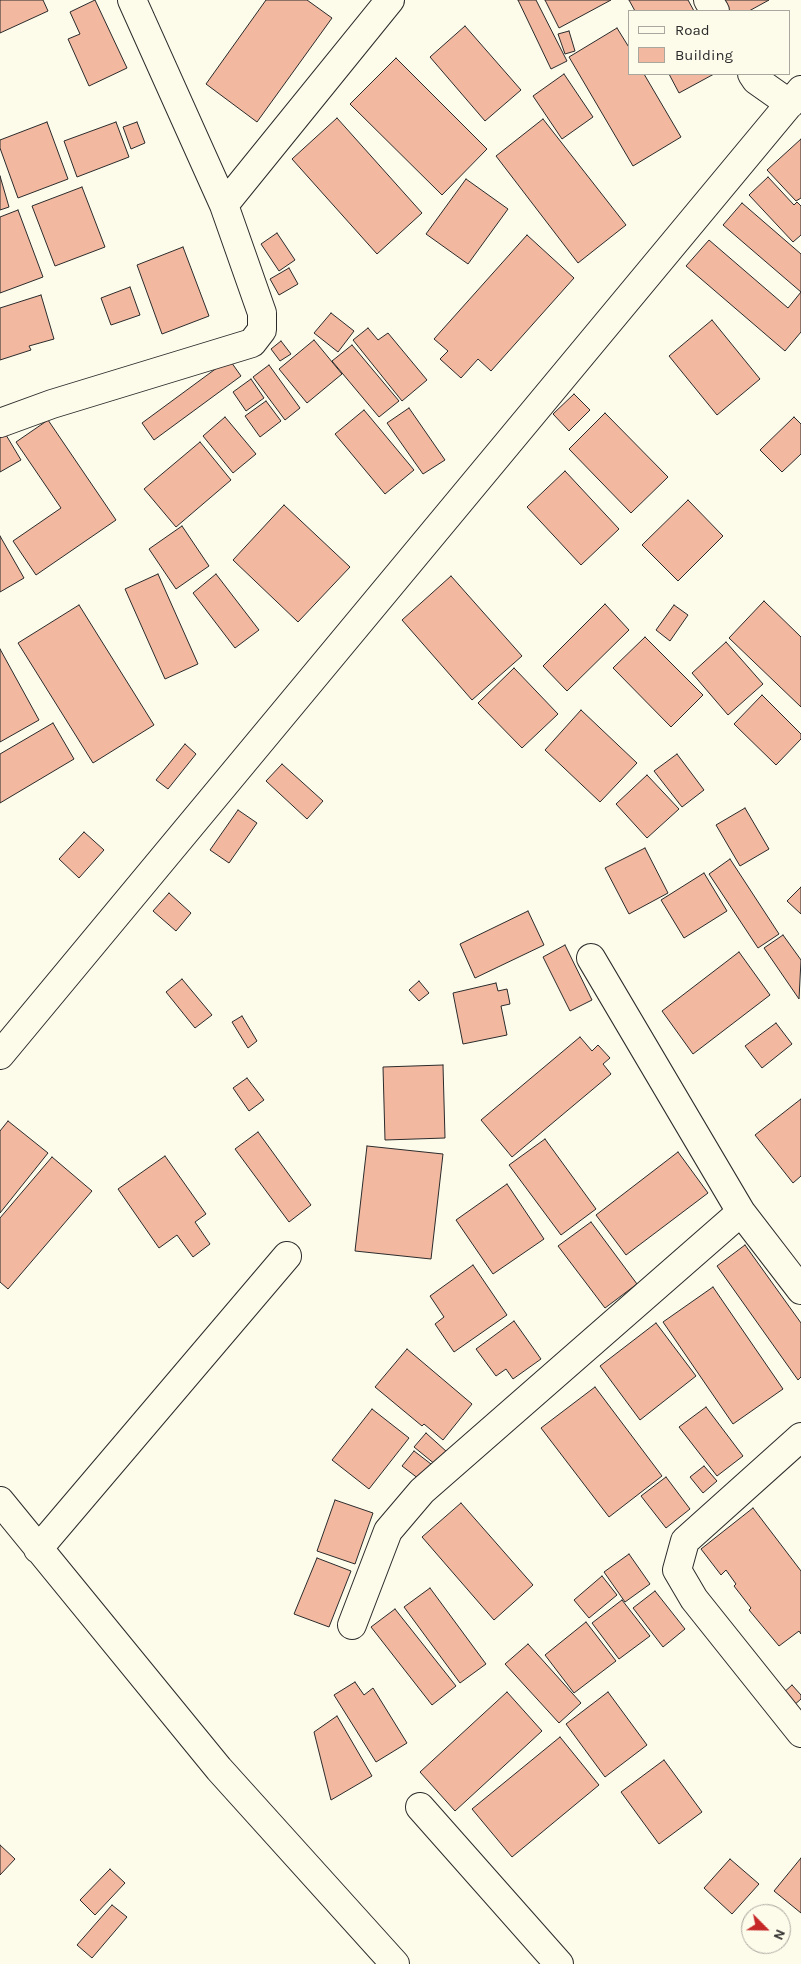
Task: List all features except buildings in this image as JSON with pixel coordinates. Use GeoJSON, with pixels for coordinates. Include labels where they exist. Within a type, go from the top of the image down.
{"type":"FeatureCollection","features":[{"type":"Feature","properties":{"kind":"street"},"geometry":{"type":"LineString","coordinates":[[0,423],[52,404],[252,343],[262,330],[262,313],[224,205],[132,0]]}},
{"type":"Feature","properties":{"kind":"street"},"geometry":{"type":"LineString","coordinates":[[224,205],[390,0]]}},
{"type":"Feature","properties":{"kind":"street"},"geometry":{"type":"LineString","coordinates":[[0,1055],[796,97],[756,80],[753,75]]}},
{"type":"Feature","properties":{"kind":"street"},"geometry":{"type":"LineString","coordinates":[[591,958],[741,1212],[801,1290]]}},
{"type":"Feature","properties":{"kind":"street"},"geometry":{"type":"LineString","coordinates":[[352,1625],[388,1531],[422,1491],[741,1212]]}},
{"type":"Feature","properties":{"kind":"street"},"geometry":{"type":"LineString","coordinates":[[38,1549],[287,1256]]}},
{"type":"Feature","properties":{"kind":"street"},"geometry":{"type":"LineString","coordinates":[[801,1437],[685,1541],[677,1570],[694,1599],[801,1732]]}},
{"type":"Feature","properties":{"kind":"street"},"geometry":{"type":"LineString","coordinates":[[0,1500],[219,1769],[395,1964]]}},
{"type":"Feature","properties":{"kind":"street"},"geometry":{"type":"LineString","coordinates":[[420,1807],[559,1964]]}}]}
